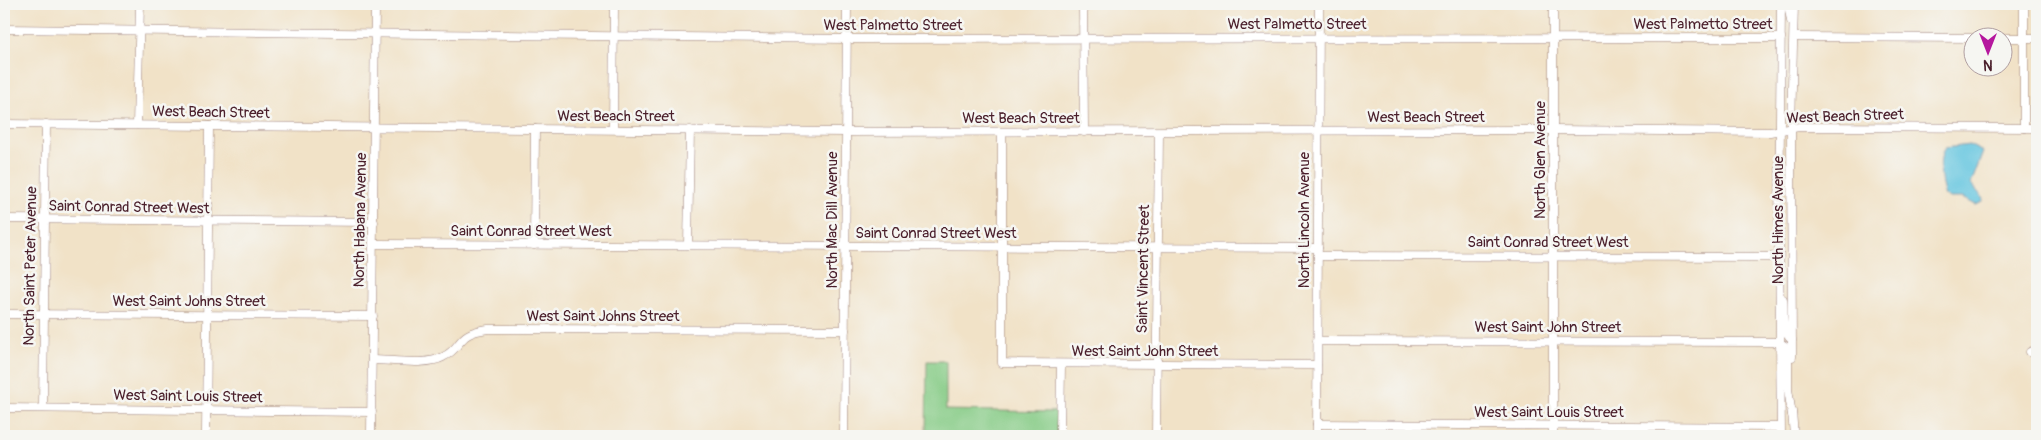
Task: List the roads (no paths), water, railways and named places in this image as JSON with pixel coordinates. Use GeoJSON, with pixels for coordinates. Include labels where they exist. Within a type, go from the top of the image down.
{"type":"FeatureCollection","features":[{"type":"Feature","properties":{"kind":"street"},"geometry":{"type":"LineString","coordinates":[[137,125],[140,4]]}},
{"type":"Feature","properties":{"kind":"street","name":"North Habana Avenue"},"geometry":{"type":"LineString","coordinates":[[372,436],[375,4]]}},
{"type":"Feature","properties":{"kind":"street"},"geometry":{"type":"LineString","coordinates":[[613,129],[614,4]]}},
{"type":"Feature","properties":{"kind":"street","name":"North Mac Dill Avenue"},"geometry":{"type":"LineString","coordinates":[[844,436],[847,4]]}},
{"type":"Feature","properties":{"kind":"street"},"geometry":{"type":"LineString","coordinates":[[1083,4],[1084,132]]}},
{"type":"Feature","properties":{"kind":"street","name":"North Lincoln Avenue"},"geometry":{"type":"LineString","coordinates":[[1317,436],[1319,4]]}},
{"type":"Feature","properties":{"kind":"street","name":"North Glen Avenue"},"geometry":{"type":"LineString","coordinates":[[1553,4],[1554,436]]}},
{"type":"Feature","properties":{"kind":"street","name":"North Himes Avenue"},"geometry":{"type":"LineString","coordinates":[[1781,4],[1778,257],[1781,436]]}},
{"type":"Feature","properties":{"kind":"street"},"geometry":{"type":"LineString","coordinates":[[1788,4],[1794,34]]}},
{"type":"Feature","properties":{"kind":"street","name":"North Himes Avenue"},"geometry":{"type":"LineString","coordinates":[[1794,4],[1791,128],[1792,415],[1794,436]]}},
{"type":"Feature","properties":{"kind":"street"},"geometry":{"type":"LineString","coordinates":[[2024,4],[2024,128]]}},
{"type":"Feature","properties":{"kind":"street","name":"West Palmetto Street"},"geometry":{"type":"LineString","coordinates":[[4,29],[847,39],[1781,38]]}},
{"type":"Feature","properties":{"kind":"street","name":"West Palmetto Street"},"geometry":{"type":"LineString","coordinates":[[1794,34],[1964,38]]}},
{"type":"Feature","properties":{"kind":"street"},"geometry":{"type":"LineString","coordinates":[[2014,38],[2037,38]]}},
{"type":"Feature","properties":{"kind":"street","name":"West Beach Street"},"geometry":{"type":"LineString","coordinates":[[4,124],[846,132],[1779,131],[1791,128],[2037,128]]}},
{"type":"Feature","properties":{"kind":"street","name":"North Saint Peter Avenue"},"geometry":{"type":"LineString","coordinates":[[43,408],[46,124]]}},
{"type":"Feature","properties":{"kind":"street"},"geometry":{"type":"LineString","coordinates":[[206,436],[209,126]]}},
{"type":"Feature","properties":{"kind":"street"},"geometry":{"type":"LineString","coordinates":[[534,245],[535,129]]}},
{"type":"Feature","properties":{"kind":"street"},"geometry":{"type":"LineString","coordinates":[[688,245],[690,130]]}},
{"type":"Feature","properties":{"kind":"street"},"geometry":{"type":"LineString","coordinates":[[1001,248],[1002,132]]}},
{"type":"Feature","properties":{"kind":"street","name":"Saint Vincent Street"},"geometry":{"type":"LineString","coordinates":[[1156,436],[1159,132]]}},
{"type":"Feature","properties":{"kind":"street","name":"Saint Conrad Street West"},"geometry":{"type":"LineString","coordinates":[[4,219],[374,222]]}},
{"type":"Feature","properties":{"kind":"street","name":"Saint Conrad Street West"},"geometry":{"type":"LineString","coordinates":[[374,244],[1157,248],[1554,256],[1778,257]]}},
{"type":"Feature","properties":{"kind":"street","name":"West Saint John Street"},"geometry":{"type":"LineString","coordinates":[[1001,248],[1002,363],[1317,365]]}},
{"type":"Feature","properties":{"kind":"street"},"geometry":{"type":"LineString","coordinates":[[1779,282],[1784,303],[1784,327],[1787,336],[1792,340]]}},
{"type":"Feature","properties":{"kind":"street","name":"West Saint Johns Street"},"geometry":{"type":"LineString","coordinates":[[4,314],[373,316]]}},
{"type":"Feature","properties":{"kind":"street","name":"West Saint Johns Street"},"geometry":{"type":"LineString","coordinates":[[372,360],[438,360],[451,352],[464,336],[475,331],[488,329],[845,330]]}},
{"type":"Feature","properties":{"kind":"street","name":"West Saint John Street"},"geometry":{"type":"LineString","coordinates":[[1317,341],[1779,342]]}},
{"type":"Feature","properties":{"kind":"street"},"geometry":{"type":"LineString","coordinates":[[1779,342],[1785,346],[1788,354],[1788,389],[1792,415]]}},
{"type":"Feature","properties":{"kind":"street"},"geometry":{"type":"LineString","coordinates":[[2037,349],[2030,352],[2037,354]]}},
{"type":"Feature","properties":{"kind":"street"},"geometry":{"type":"LineString","coordinates":[[1060,436],[1061,364]]}},
{"type":"Feature","properties":{"kind":"street","name":"West Saint Louis Street"},"geometry":{"type":"LineString","coordinates":[[4,408],[372,412]]}},
{"type":"Feature","properties":{"kind":"street","name":"West Saint Louis Street"},"geometry":{"type":"LineString","coordinates":[[1317,424],[1780,427]]}},
{"type":"Feature","properties":{"kind":"water"},"geometry":{"type":"Polygon","coordinates":[[[1969,145],[1983,152],[1971,184],[1984,199],[1983,202],[1976,205],[1962,198],[1945,196],[1941,178],[1940,164],[1945,148],[1969,145]]]}}]}
